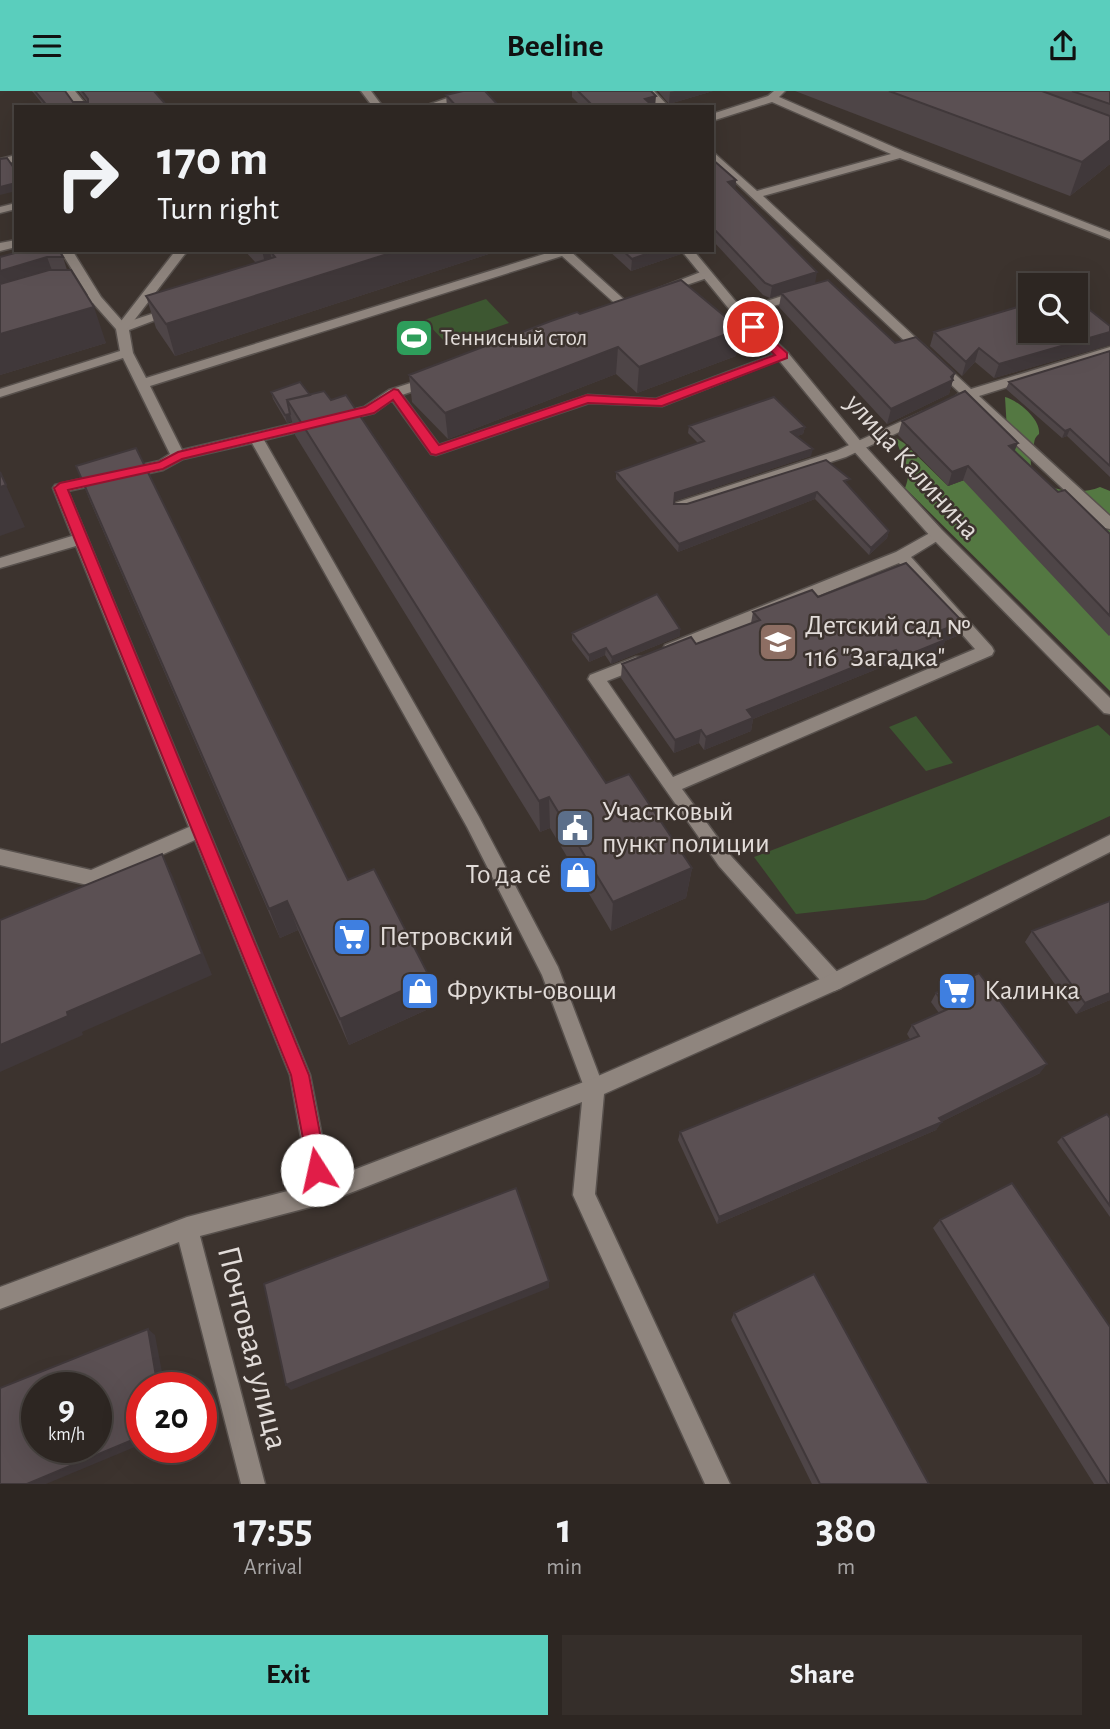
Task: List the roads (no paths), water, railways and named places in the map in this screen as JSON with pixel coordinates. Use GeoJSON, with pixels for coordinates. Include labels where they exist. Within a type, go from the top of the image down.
{"type":"FeatureCollection","features":[{"type":"Feature","properties":{"kind":"street"},"geometry":{"type":"LineString","coordinates":[[70,91],[81,105]]}},
{"type":"Feature","properties":{"kind":"street"},"geometry":{"type":"LineString","coordinates":[[433,105],[477,91]]}},
{"type":"Feature","properties":{"kind":"street"},"geometry":{"type":"LineString","coordinates":[[648,91],[662,105]]}},
{"type":"Feature","properties":{"kind":"street"},"geometry":{"type":"LineString","coordinates":[[714,117],[776,94],[901,154],[1110,236]]}},
{"type":"Feature","properties":{"kind":"street"},"geometry":{"type":"LineString","coordinates":[[755,195],[901,154]]}},
{"type":"Feature","properties":{"kind":"street"},"geometry":{"type":"LineString","coordinates":[[714,156],[755,195],[838,284],[896,324],[1110,524]]}},
{"type":"Feature","properties":{"kind":"street"},"geometry":{"type":"LineString","coordinates":[[67,252],[96,299],[122,328],[127,353],[178,456]]}},
{"type":"Feature","properties":{"kind":"street"},"geometry":{"type":"LineString","coordinates":[[122,328],[180,252]]}},
{"type":"Feature","properties":{"kind":"street"},"geometry":{"type":"LineString","coordinates":[[141,384],[564,252],[635,307],[706,274]]}},
{"type":"Feature","properties":{"kind":"street","name":"улица Калинина"},"geometry":{"type":"LineString","coordinates":[[689,252],[738,312],[783,356],[857,446],[937,534],[1110,708]]}},
{"type":"Feature","properties":{"kind":"street"},"geometry":{"type":"LineString","coordinates":[[738,312],[818,290]]}},
{"type":"Feature","properties":{"kind":"street"},"geometry":{"type":"LineString","coordinates":[[49,303],[61,299],[96,299]]}},
{"type":"Feature","properties":{"kind":"street"},"geometry":{"type":"LineString","coordinates":[[122,328],[188,307]]}},
{"type":"Feature","properties":{"kind":"street"},"geometry":{"type":"LineString","coordinates":[[680,506],[857,446],[969,393],[1110,351]]}},
{"type":"Feature","properties":{"kind":"street"},"geometry":{"type":"LineString","coordinates":[[0,393],[127,353]]}},
{"type":"Feature","properties":{"kind":"street"},"geometry":{"type":"LineString","coordinates":[[394,393],[436,451],[587,399],[657,403],[783,356]]}},
{"type":"Feature","properties":{"kind":"street"},"geometry":{"type":"LineString","coordinates":[[321,1193],[300,1075],[60,488],[163,465],[178,456],[369,410],[394,393],[447,375]]}},
{"type":"Feature","properties":{"kind":"street"},"geometry":{"type":"LineString","coordinates":[[257,439],[473,822],[551,973],[594,1088],[584,1195],[718,1484]]}},
{"type":"Feature","properties":{"kind":"street"},"geometry":{"type":"LineString","coordinates":[[834,982],[725,861],[596,680],[901,556],[937,534]]}},
{"type":"Feature","properties":{"kind":"street"},"geometry":{"type":"LineString","coordinates":[[0,563],[81,539]]}},
{"type":"Feature","properties":{"kind":"street"},"geometry":{"type":"LineString","coordinates":[[670,786],[986,651],[901,556]]}},
{"type":"Feature","properties":{"kind":"street"},"geometry":{"type":"LineString","coordinates":[[0,857],[92,878],[200,830]]}},
{"type":"Feature","properties":{"kind":"street"},"geometry":{"type":"LineString","coordinates":[[0,1298],[187,1228],[321,1193],[594,1088],[834,982],[1110,843]]}},
{"type":"Feature","properties":{"kind":"street","name":"Почтовая улица"},"geometry":{"type":"LineString","coordinates":[[187,1228],[253,1484]]}},
{"type":"Feature","properties":{"kind":"place","name":"Теннисный стол"},"geometry":{"type":"Point","coordinates":[414,338]}},
{"type":"Feature","properties":{"kind":"place","name":"Детский сад № 116 \"Загадка\""},"geometry":{"type":"Point","coordinates":[778,642]}},
{"type":"Feature","properties":{"kind":"place","name":"Участковый пункт полиции"},"geometry":{"type":"Point","coordinates":[575,828]}},
{"type":"Feature","properties":{"kind":"place","name":"То да сё"},"geometry":{"type":"Point","coordinates":[578,875]}},
{"type":"Feature","properties":{"kind":"place","name":"Петровский"},"geometry":{"type":"Point","coordinates":[352,937]}},
{"type":"Feature","properties":{"kind":"place","name":"Фрукты-овощи"},"geometry":{"type":"Point","coordinates":[420,991]}},
{"type":"Feature","properties":{"kind":"place","name":"Калинка"},"geometry":{"type":"Point","coordinates":[957,991]}}]}
